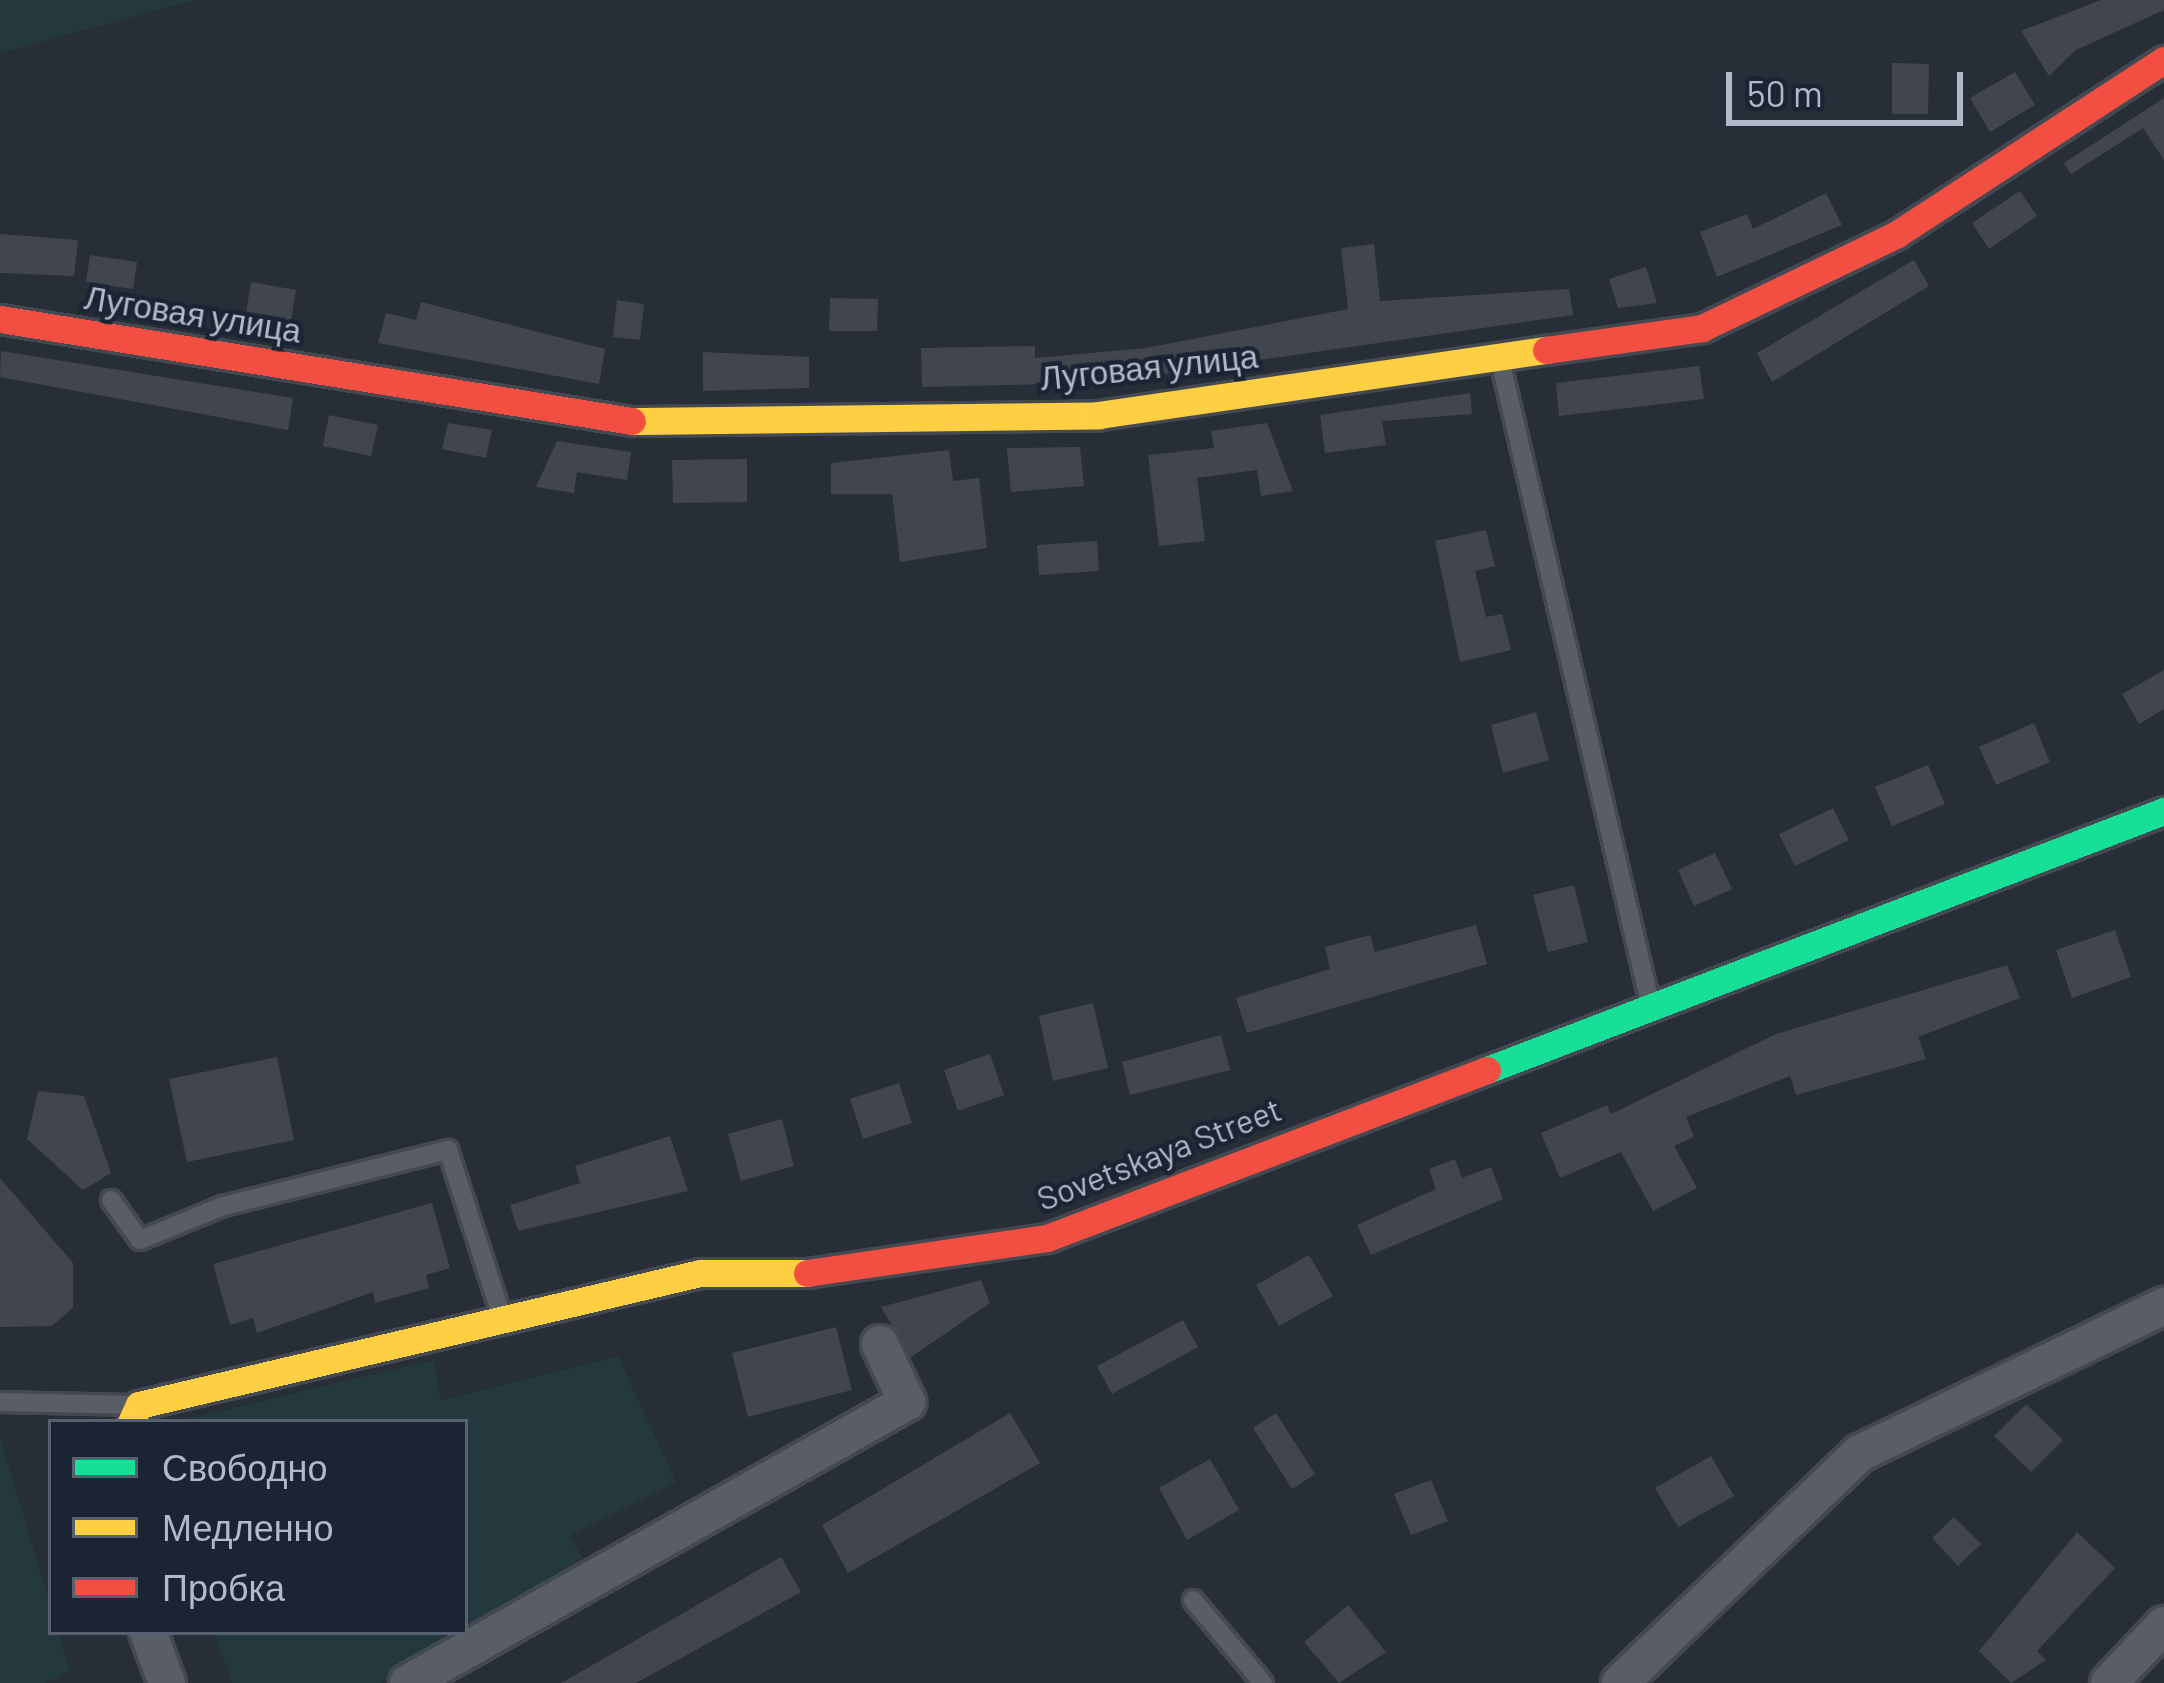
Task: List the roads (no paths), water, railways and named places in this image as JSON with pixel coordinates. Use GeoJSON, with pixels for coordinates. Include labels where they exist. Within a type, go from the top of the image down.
{"type":"FeatureCollection","features":[{"type":"Feature","properties":{"kind":"street","name":"Луговая улица"},"geometry":{"type":"LineString","coordinates":[[0,320],[652,424],[1099,416],[1702,328],[1897,234],[2164,60]]}},
{"type":"Feature","properties":{"kind":"street","name":"Sovetskaya Street"},"geometry":{"type":"LineString","coordinates":[[135,1414],[700,1273],[762,1279],[1047,1238],[2164,811]]}},
{"type":"Feature","properties":{"kind":"street"},"geometry":{"type":"LineString","coordinates":[[1620,1683],[1860,1454],[2164,1306]]}},
{"type":"Feature","properties":{"kind":"street"},"geometry":{"type":"LineString","coordinates":[[408,1683],[908,1402],[880,1344]]}},
{"type":"Feature","properties":{"kind":"street"},"geometry":{"type":"LineString","coordinates":[[2109,1683],[2164,1625]]}},
{"type":"Feature","properties":{"kind":"street"},"geometry":{"type":"LineString","coordinates":[[149,1635],[161,1678]]}},
{"type":"Feature","properties":{"kind":"lane"},"geometry":{"type":"LineString","coordinates":[[1500,358],[1548,601],[1650,1004]]}},
{"type":"Feature","properties":{"kind":"lane"},"geometry":{"type":"LineString","coordinates":[[110,1200],[140,1240],[224,1206],[448,1150],[503,1322]]}},
{"type":"Feature","properties":{"kind":"lane"},"geometry":{"type":"LineString","coordinates":[[0,1402],[135,1414]]}},
{"type":"Feature","properties":{"kind":"lane"},"geometry":{"type":"LineString","coordinates":[[1193,1600],[1263,1683]]}}]}
